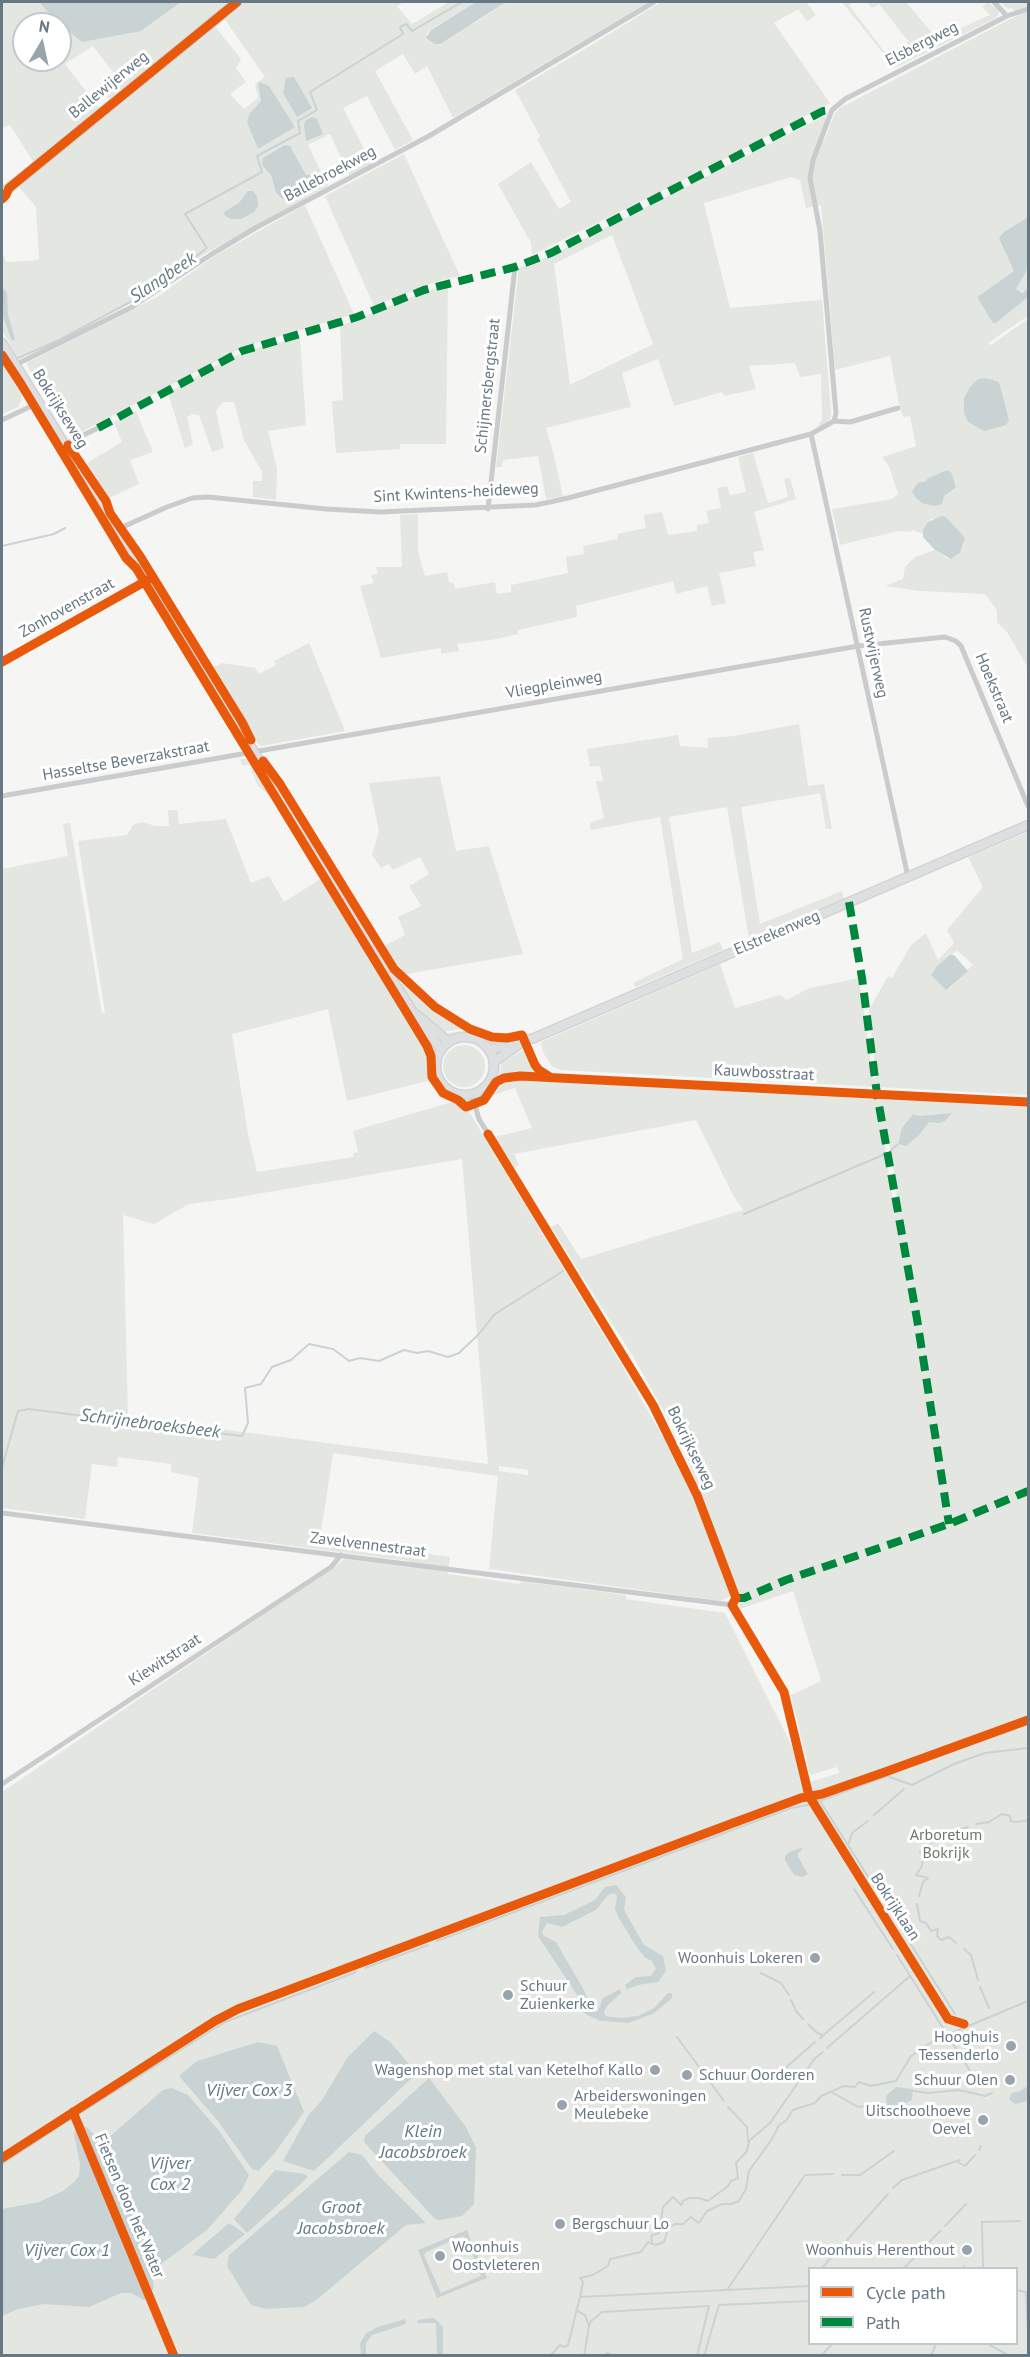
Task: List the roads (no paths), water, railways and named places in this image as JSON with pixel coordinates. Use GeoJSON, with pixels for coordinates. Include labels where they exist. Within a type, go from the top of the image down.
{"type":"FeatureCollection","features":[{"type":"Feature","properties":{"kind":"street","name":"Ballewijerweg"},"geometry":{"type":"LineString","coordinates":[[2,194],[237,2]]}},
{"type":"Feature","properties":{"kind":"street","name":"Ballebroekweg"},"geometry":{"type":"LineString","coordinates":[[15,365],[132,308],[256,227],[429,136],[654,2]]}},
{"type":"Feature","properties":{"kind":"street"},"geometry":{"type":"LineString","coordinates":[[994,2],[1007,16]]}},
{"type":"Feature","properties":{"kind":"street","name":"Elsbergweg"},"geometry":{"type":"LineString","coordinates":[[834,421],[836,413],[820,231],[810,178],[813,160],[832,110],[844,99],[1007,16],[1029,9]]}},
{"type":"Feature","properties":{"kind":"street","name":"Schijmersbergstraat"},"geometry":{"type":"LineString","coordinates":[[488,509],[515,267]]}},
{"type":"Feature","properties":{"kind":"street","name":"Bokrijkseweg"},"geometry":{"type":"LineString","coordinates":[[2,344],[414,1012],[441,1050]]}},
{"type":"Feature","properties":{"kind":"street"},"geometry":{"type":"LineString","coordinates":[[2,420],[38,403]]}},
{"type":"Feature","properties":{"kind":"street","name":"Sint Kwintens-heideweg"},"geometry":{"type":"LineString","coordinates":[[116,530],[192,498],[208,497],[381,512],[488,509],[536,505],[810,434],[834,421],[850,422],[898,408]]}},
{"type":"Feature","properties":{"kind":"street"},"geometry":{"type":"LineString","coordinates":[[65,444],[98,428]]}},
{"type":"Feature","properties":{"kind":"street","name":"Rustwijerweg"},"geometry":{"type":"LineString","coordinates":[[810,434],[908,877]]}},
{"type":"Feature","properties":{"kind":"street","name":"Zonhovenstraat"},"geometry":{"type":"LineString","coordinates":[[2,662],[148,580]]}},
{"type":"Feature","properties":{"kind":"street","name":"Hoekstraat"},"geometry":{"type":"LineString","coordinates":[[858,646],[945,637],[962,646],[1029,806]]}},
{"type":"Feature","properties":{"kind":"street","name":"Vliegpleinweg"},"geometry":{"type":"LineString","coordinates":[[254,752],[858,646]]}},
{"type":"Feature","properties":{"kind":"street","name":"Hasseltse Beverzakstraat"},"geometry":{"type":"LineString","coordinates":[[2,796],[254,752]]}},
{"type":"Feature","properties":{"kind":"street","name":"Elstrekenweg"},"geometry":{"type":"LineString","coordinates":[[489,1050],[525,1041],[1029,825]]}},
{"type":"Feature","properties":{"kind":"street","name":"Bokrijkseweg"},"geometry":{"type":"LineString","coordinates":[[414,1012],[449,1042]]}},
{"type":"Feature","properties":{"kind":"street"},"geometry":{"type":"LineString","coordinates":[[466,1037],[475,1039],[489,1050],[494,1062],[492,1076],[489,1083],[479,1092],[472,1095],[456,1095],[438,1080],[435,1064],[441,1050],[449,1042],[466,1037]]}},
{"type":"Feature","properties":{"kind":"street","name":"Elstrekenweg"},"geometry":{"type":"LineString","coordinates":[[494,1062],[525,1041]]}},
{"type":"Feature","properties":{"kind":"street","name":"Bokrijkseweg"},"geometry":{"type":"LineString","coordinates":[[472,1095],[479,1119],[653,1405],[698,1495],[736,1598],[732,1605]]}},
{"type":"Feature","properties":{"kind":"street","name":"Zavelvennestraat"},"geometry":{"type":"LineString","coordinates":[[2,1512],[732,1605]]}},
{"type":"Feature","properties":{"kind":"street","name":"Kiewitstraat"},"geometry":{"type":"LineString","coordinates":[[2,1784],[331,1567],[341,1555]]}},
{"type":"Feature","properties":{"kind":"water"},"geometry":{"type":"Polygon","coordinates":[[[39,2],[181,2],[141,31],[82,42],[72,34],[72,12],[48,12],[39,2]]]}},
{"type":"Feature","properties":{"kind":"water"},"geometry":{"type":"Polygon","coordinates":[[[476,2],[506,2],[440,44],[435,44],[426,38],[431,30],[476,2]]]}},
{"type":"Feature","properties":{"kind":"water"},"geometry":{"type":"Polygon","coordinates":[[[294,77],[312,108],[297,117],[283,93],[286,78],[294,77]]]}},
{"type":"Feature","properties":{"kind":"water"},"geometry":{"type":"Polygon","coordinates":[[[259,82],[269,86],[295,127],[258,149],[247,123],[249,114],[261,101],[259,82]]]}},
{"type":"Feature","properties":{"kind":"water"},"geometry":{"type":"Polygon","coordinates":[[[312,117],[317,119],[323,134],[306,141],[305,121],[312,117]]]}},
{"type":"Feature","properties":{"kind":"water"},"geometry":{"type":"Polygon","coordinates":[[[285,145],[290,146],[306,175],[316,174],[319,182],[318,186],[286,202],[276,193],[271,175],[262,165],[263,158],[285,145]]]}},
{"type":"Feature","properties":{"kind":"water"},"geometry":{"type":"Polygon","coordinates":[[[248,191],[253,191],[257,196],[258,206],[254,212],[241,219],[231,219],[225,216],[224,212],[239,203],[248,191]]]}},
{"type":"Feature","properties":{"kind":"water"},"geometry":{"type":"Polygon","coordinates":[[[1027,218],[1028,268],[1016,289],[1022,293],[1028,288],[1028,297],[993,323],[977,297],[1014,271],[999,238],[1004,232],[1027,218]]]}},
{"type":"Feature","properties":{"kind":"water"},"geometry":{"type":"Polygon","coordinates":[[[2,287],[7,293],[8,315],[15,339],[12,341],[2,314],[2,287]]]}},
{"type":"Feature","properties":{"kind":"water"},"geometry":{"type":"Polygon","coordinates":[[[986,378],[999,382],[1009,420],[1006,425],[984,431],[968,422],[964,412],[964,398],[978,379],[986,378]]]}},
{"type":"Feature","properties":{"kind":"water"},"geometry":{"type":"Polygon","coordinates":[[[947,470],[951,472],[956,487],[944,496],[942,504],[934,506],[922,503],[916,498],[912,491],[918,483],[927,481],[947,470]]]}},
{"type":"Feature","properties":{"kind":"water"},"geometry":{"type":"Polygon","coordinates":[[[942,516],[946,517],[965,538],[960,553],[951,559],[935,550],[923,537],[923,530],[928,522],[942,516]]]}},
{"type":"Feature","properties":{"kind":"water"},"geometry":{"type":"Polygon","coordinates":[[[950,955],[954,955],[968,971],[946,990],[931,975],[937,966],[950,955]]]}},
{"type":"Feature","properties":{"kind":"water"},"geometry":{"type":"Polygon","coordinates":[[[952,1113],[945,1121],[929,1122],[906,1146],[898,1144],[902,1128],[913,1114],[920,1116],[952,1113]]]}},
{"type":"Feature","properties":{"kind":"water"},"geometry":{"type":"Polygon","coordinates":[[[803,1849],[798,1853],[798,1857],[808,1874],[803,1877],[794,1875],[785,1860],[789,1852],[803,1849]]]}},
{"type":"Feature","properties":{"kind":"water"},"geometry":{"type":"Polygon","coordinates":[[[616,1885],[626,1897],[624,1910],[644,1945],[663,1956],[666,1971],[658,1982],[627,1989],[625,1985],[636,1977],[651,1976],[656,1969],[652,1961],[644,1957],[619,1918],[615,1909],[617,1896],[614,1893],[608,1895],[596,1910],[562,1927],[547,1923],[542,1932],[544,1936],[556,1942],[585,1992],[591,2010],[595,2012],[598,2011],[603,1998],[620,1989],[621,1993],[607,2006],[604,2013],[606,2016],[620,2018],[638,2016],[654,2008],[668,1993],[672,1993],[672,1998],[653,2014],[628,2023],[601,2021],[582,2011],[579,1998],[538,1936],[540,1917],[564,1915],[595,1900],[605,1887],[616,1885]]]}},
{"type":"Feature","properties":{"kind":"water"},"geometry":{"type":"Polygon","coordinates":[[[374,2031],[390,2042],[417,2073],[314,2171],[283,2161],[308,2116],[322,2100],[347,2058],[374,2031]]]}},
{"type":"Feature","properties":{"kind":"water","name":"Vijver Cox 3"},"geometry":{"type":"Polygon","coordinates":[[[258,2042],[277,2046],[304,2112],[274,2154],[258,2171],[252,2169],[218,2121],[179,2076],[197,2061],[258,2042]]]}},
{"type":"Feature","properties":{"kind":"water","name":"Klein Jacobsbroek"},"geometry":{"type":"Polygon","coordinates":[[[429,2078],[466,2127],[476,2148],[474,2204],[462,2216],[440,2220],[435,2219],[364,2142],[365,2136],[429,2078]]]}},
{"type":"Feature","properties":{"kind":"water"},"geometry":{"type":"Polygon","coordinates":[[[896,2087],[913,2089],[912,2100],[902,2105],[887,2106],[886,2096],[896,2087]]]}},
{"type":"Feature","properties":{"kind":"water","name":"Vijver Cox 2"},"geometry":{"type":"Polygon","coordinates":[[[172,2088],[188,2095],[219,2131],[249,2175],[242,2190],[207,2230],[161,2264],[152,2277],[154,2286],[151,2295],[80,2124],[98,2138],[107,2139],[163,2090],[172,2088]]]}},
{"type":"Feature","properties":{"kind":"water"},"geometry":{"type":"Polygon","coordinates":[[[1028,2090],[1028,2101],[1015,2104],[1009,2099],[1012,2093],[1028,2090]]]}},
{"type":"Feature","properties":{"kind":"water","name":"Vijver Cox 1"},"geometry":{"type":"Polygon","coordinates":[[[77,2124],[149,2299],[144,2300],[131,2293],[121,2293],[89,2307],[44,2304],[18,2309],[2,2316],[2,2209],[39,2202],[63,2191],[74,2182],[79,2176],[80,2164],[74,2134],[77,2124]]]}},
{"type":"Feature","properties":{"kind":"water","name":"Groot Jacobsbroek"},"geometry":{"type":"Polygon","coordinates":[[[349,2152],[362,2155],[377,2174],[426,2223],[406,2225],[315,2301],[304,2307],[266,2309],[251,2305],[227,2266],[229,2255],[349,2152]]]}},
{"type":"Feature","properties":{"kind":"water"},"geometry":{"type":"Polygon","coordinates":[[[275,2170],[305,2174],[308,2177],[247,2233],[234,2219],[275,2170]]]}},
{"type":"Feature","properties":{"kind":"water"},"geometry":{"type":"Polygon","coordinates":[[[229,2223],[245,2234],[214,2259],[192,2255],[229,2223]]]}},
{"type":"Feature","properties":{"kind":"water"},"geometry":{"type":"Polygon","coordinates":[[[467,2230],[472,2244],[470,2246],[463,2236],[426,2252],[424,2255],[441,2293],[481,2276],[472,2253],[476,2251],[487,2278],[437,2298],[418,2250],[467,2230]]]}},
{"type":"Feature","properties":{"kind":"water"},"geometry":{"type":"Polygon","coordinates":[[[434,2318],[443,2327],[443,2355],[437,2355],[436,2323],[418,2323],[417,2320],[434,2318]]]}},
{"type":"Feature","properties":{"kind":"water"},"geometry":{"type":"Polygon","coordinates":[[[405,2319],[406,2323],[403,2325],[372,2335],[366,2343],[366,2355],[361,2355],[360,2344],[366,2333],[405,2319]]]}},
{"type":"Feature","properties":{"kind":"waterway","name":"Slangbeek"},"geometry":{"type":"LineString","coordinates":[[16,359],[59,340],[151,291],[207,248],[185,214],[262,172],[257,156],[300,133],[298,121],[317,110],[310,92],[403,34],[400,27],[406,24],[412,31],[462,2]]}},
{"type":"Feature","properties":{"kind":"waterway","name":"Slangbeek"},"geometry":{"type":"LineString","coordinates":[[2,546],[54,534],[65,528]]}},
{"type":"Feature","properties":{"kind":"waterway"},"geometry":{"type":"LineString","coordinates":[[889,1152],[898,1144]]}},
{"type":"Feature","properties":{"kind":"waterway"},"geometry":{"type":"LineString","coordinates":[[744,1214],[883,1155]]}},
{"type":"Feature","properties":{"kind":"waterway","name":"Schrijnebroeksbeek"},"geometry":{"type":"LineString","coordinates":[[2,1467],[18,1411],[29,1409],[242,1436],[248,1423],[245,1388],[261,1384],[272,1367],[291,1360],[309,1344],[333,1349],[349,1361],[360,1358],[379,1361],[404,1350],[417,1353],[428,1351],[448,1357],[459,1353],[479,1334],[495,1314],[563,1271]]}},
{"type":"Feature","properties":{"kind":"waterway"},"geometry":{"type":"LineString","coordinates":[[817,1802],[887,1776],[912,1785],[954,1764],[985,1753],[1028,1748]]}},
{"type":"Feature","properties":{"kind":"waterway"},"geometry":{"type":"LineString","coordinates":[[874,1815],[904,1789]]}},
{"type":"Feature","properties":{"kind":"waterway"},"geometry":{"type":"LineString","coordinates":[[820,1801],[955,2014]]}},
{"type":"Feature","properties":{"kind":"waterway"},"geometry":{"type":"LineString","coordinates":[[437,1941],[791,1808],[808,1805]]}},
{"type":"Feature","properties":{"kind":"waterway"},"geometry":{"type":"LineString","coordinates":[[976,1824],[989,1822],[1002,1814],[1010,1816],[1011,1821],[1014,1822],[1028,1819]]}},
{"type":"Feature","properties":{"kind":"waterway"},"geometry":{"type":"LineString","coordinates":[[849,1843],[852,1833],[868,1821]]}},
{"type":"Feature","properties":{"kind":"waterway"},"geometry":{"type":"LineString","coordinates":[[953,1832],[968,1827]]}},
{"type":"Feature","properties":{"kind":"waterway"},"geometry":{"type":"LineString","coordinates":[[919,1896],[923,1882],[928,1878],[916,1875],[922,1866],[923,1857],[920,1852],[932,1841],[946,1835]]}},
{"type":"Feature","properties":{"kind":"waterway"},"geometry":{"type":"LineString","coordinates":[[854,1889],[893,1949]]}},
{"type":"Feature","properties":{"kind":"waterway"},"geometry":{"type":"LineString","coordinates":[[917,1904],[920,1921],[926,1923],[931,1931],[938,1929],[937,1936],[941,1940],[949,1937],[956,1943]]}},
{"type":"Feature","properties":{"kind":"waterway"},"geometry":{"type":"LineString","coordinates":[[365,1968],[428,1945]]}},
{"type":"Feature","properties":{"kind":"waterway"},"geometry":{"type":"LineString","coordinates":[[964,1949],[971,1955],[978,1980]]}},
{"type":"Feature","properties":{"kind":"waterway"},"geometry":{"type":"LineString","coordinates":[[897,1955],[979,2085]]}},
{"type":"Feature","properties":{"kind":"waterway"},"geometry":{"type":"LineString","coordinates":[[79,2114],[225,2022],[356,1972]]}},
{"type":"Feature","properties":{"kind":"waterway"},"geometry":{"type":"LineString","coordinates":[[761,1973],[781,1983],[789,1995]]}},
{"type":"Feature","properties":{"kind":"waterway"},"geometry":{"type":"LineString","coordinates":[[827,2048],[910,1976]]}},
{"type":"Feature","properties":{"kind":"waterway"},"geometry":{"type":"LineString","coordinates":[[980,1987],[989,2008]]}},
{"type":"Feature","properties":{"kind":"waterway"},"geometry":{"type":"LineString","coordinates":[[820,2038],[874,1992]]}},
{"type":"Feature","properties":{"kind":"waterway"},"geometry":{"type":"LineString","coordinates":[[791,2000],[803,2019]]}},
{"type":"Feature","properties":{"kind":"waterway"},"geometry":{"type":"LineString","coordinates":[[550,2356],[560,2345],[564,2347],[568,2345],[583,2282],[580,2278],[593,2275],[608,2266],[610,2259],[641,2252],[648,2242],[656,2245],[664,2242],[668,2229],[675,2224],[683,2224],[691,2217],[699,2223],[707,2211],[722,2204],[739,2201],[746,2189],[749,2171],[779,2125],[786,2121],[793,2110],[815,2103],[821,2096],[844,2086],[855,2087],[859,2082],[871,2086],[896,2081],[911,2056],[935,2040],[1028,2001]]}},
{"type":"Feature","properties":{"kind":"waterway"},"geometry":{"type":"LineString","coordinates":[[808,2024],[822,2035]]}},
{"type":"Feature","properties":{"kind":"waterway"},"geometry":{"type":"LineString","coordinates":[[677,2037],[724,2101]]}},
{"type":"Feature","properties":{"kind":"waterway"},"geometry":{"type":"LineString","coordinates":[[799,2082],[782,2071],[815,2042]]}},
{"type":"Feature","properties":{"kind":"waterway"},"geometry":{"type":"LineString","coordinates":[[652,2241],[651,2236],[659,2233],[663,2207],[673,2197],[681,2205],[689,2198],[708,2201],[728,2186],[731,2181],[738,2178],[736,2163],[747,2151],[749,2141],[770,2123],[815,2058],[823,2052]]}},
{"type":"Feature","properties":{"kind":"waterway"},"geometry":{"type":"LineString","coordinates":[[1022,2091],[1028,2087]]}},
{"type":"Feature","properties":{"kind":"waterway"},"geometry":{"type":"LineString","coordinates":[[914,2091],[928,2093],[959,2090],[985,2096],[992,2093]]}},
{"type":"Feature","properties":{"kind":"waterway"},"geometry":{"type":"LineString","coordinates":[[833,2093],[858,2107],[880,2104]]}},
{"type":"Feature","properties":{"kind":"waterway"},"geometry":{"type":"LineString","coordinates":[[728,2107],[747,2127],[748,2141]]}},
{"type":"Feature","properties":{"kind":"waterway"},"geometry":{"type":"LineString","coordinates":[[2,2164],[71,2119]]}},
{"type":"Feature","properties":{"kind":"waterway"},"geometry":{"type":"LineString","coordinates":[[979,2150],[981,2146]]}},
{"type":"Feature","properties":{"kind":"waterway"},"geometry":{"type":"LineString","coordinates":[[842,2175],[860,2175],[894,2151]]}},
{"type":"Feature","properties":{"kind":"waterway"},"geometry":{"type":"LineString","coordinates":[[958,2162],[965,2166],[975,2155]]}},
{"type":"Feature","properties":{"kind":"waterway"},"geometry":{"type":"LineString","coordinates":[[893,2188],[902,2180],[960,2160]]}},
{"type":"Feature","properties":{"kind":"waterway"},"geometry":{"type":"LineString","coordinates":[[727,2290],[805,2175],[833,2174]]}},
{"type":"Feature","properties":{"kind":"waterway"},"geometry":{"type":"LineString","coordinates":[[823,2267],[888,2194]]}},
{"type":"Feature","properties":{"kind":"waterway"},"geometry":{"type":"LineString","coordinates":[[945,2226],[966,2204]]}},
{"type":"Feature","properties":{"kind":"waterway"},"geometry":{"type":"LineString","coordinates":[[983,2267],[982,2222],[1020,2221]]}},
{"type":"Feature","properties":{"kind":"waterway"},"geometry":{"type":"LineString","coordinates":[[905,2267],[940,2231]]}},
{"type":"Feature","properties":{"kind":"waterway"},"geometry":{"type":"LineString","coordinates":[[580,2297],[808,2286]]}},
{"type":"Feature","properties":{"kind":"waterway"},"geometry":{"type":"LineString","coordinates":[[1018,2290],[1026,2292],[1028,2332]]}},
{"type":"Feature","properties":{"kind":"waterway"},"geometry":{"type":"LineString","coordinates":[[704,2356],[719,2305],[808,2301]]}},
{"type":"Feature","properties":{"kind":"waterway"},"geometry":{"type":"LineString","coordinates":[[589,2326],[591,2321],[602,2312],[709,2306],[697,2356]]}},
{"type":"Feature","properties":{"kind":"waterway"},"geometry":{"type":"LineString","coordinates":[[576,2310],[585,2315],[589,2326],[584,2356]]}},
{"type":"Feature","properties":{"kind":"waterway"},"geometry":{"type":"LineString","coordinates":[[821,2356],[831,2345]]}},
{"type":"Feature","properties":{"kind":"waterway"},"geometry":{"type":"LineString","coordinates":[[931,2356],[936,2345]]}},
{"type":"Feature","properties":{"kind":"waterway"},"geometry":{"type":"LineString","coordinates":[[990,2345],[1008,2355]]}},
{"type":"Feature","properties":{"kind":"waterway"},"geometry":{"type":"LineString","coordinates":[[604,2356],[607,2353],[615,2356]]}},
{"type":"Feature","properties":{"kind":"place","name":"Woonhuis Lokeren"},"geometry":{"type":"Point","coordinates":[815,1958]}},
{"type":"Feature","properties":{"kind":"place","name":"Schuur Zuienkerke"},"geometry":{"type":"Point","coordinates":[508,1995]}},
{"type":"Feature","properties":{"kind":"place","name":"Hooghuis Tessenderlo"},"geometry":{"type":"Point","coordinates":[1011,2046]}},
{"type":"Feature","properties":{"kind":"place","name":"Wagenshop met stal van Ketelhof Kallo"},"geometry":{"type":"Point","coordinates":[655,2070]}},
{"type":"Feature","properties":{"kind":"place","name":"Schuur Oorderen"},"geometry":{"type":"Point","coordinates":[687,2075]}},
{"type":"Feature","properties":{"kind":"place","name":"Schuur Olen"},"geometry":{"type":"Point","coordinates":[1010,2080]}},
{"type":"Feature","properties":{"kind":"place","name":"Arbeiderswoningen Meulebeke"},"geometry":{"type":"Point","coordinates":[562,2105]}},
{"type":"Feature","properties":{"kind":"place","name":"Uitschoolhoeve Oevel"},"geometry":{"type":"Point","coordinates":[983,2120]}},
{"type":"Feature","properties":{"kind":"place","name":"Bergschuur Lo"},"geometry":{"type":"Point","coordinates":[560,2224]}},
{"type":"Feature","properties":{"kind":"place","name":"Woonhuis Herenthout"},"geometry":{"type":"Point","coordinates":[967,2250]}},
{"type":"Feature","properties":{"kind":"place","name":"Woonhuis Oostvleteren"},"geometry":{"type":"Point","coordinates":[440,2256]}},
{"type":"Feature","properties":{"kind":"park label","name":"Arboretum Bokrijk"},"geometry":{"type":"Point","coordinates":[946,1844]}}]}
